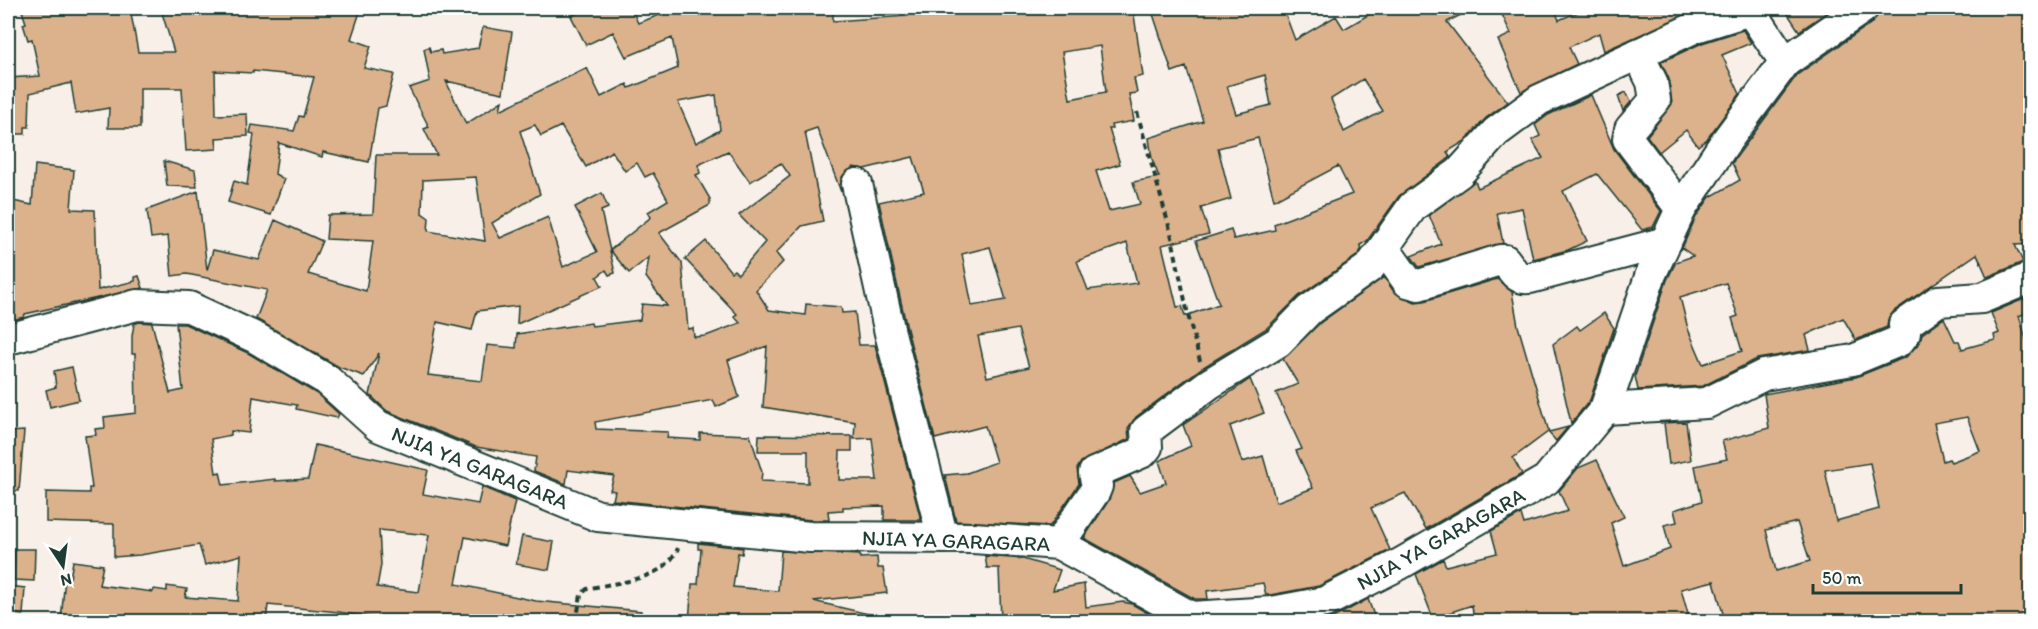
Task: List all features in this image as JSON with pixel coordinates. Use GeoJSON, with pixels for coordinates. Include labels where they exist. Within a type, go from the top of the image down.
{"type":"FeatureCollection","features":[{"type":"Feature","properties":{"kind":"street","name":"NJIA YA GARAGARA"},"geometry":{"type":"LineString","coordinates":[[8,339],[137,305],[189,307],[256,338],[327,380],[378,426],[598,516],[810,537],[943,538],[1059,544],[1191,617],[1272,612],[1325,602],[1400,564],[1546,480],[1605,409],[1651,274],[1681,209],[1724,144],[1785,62],[1863,8]]}},
{"type":"Feature","properties":{"kind":"street"},"geometry":{"type":"LineString","coordinates":[[1059,544],[1095,491],[1097,486],[1094,473],[1143,452],[1147,447],[1146,431],[1149,426],[1174,412],[1209,384],[1278,342],[1309,310],[1370,267],[1413,206],[1459,173],[1496,132],[1539,100],[1696,27],[1747,11],[1754,14],[1785,62]]}},
{"type":"Feature","properties":{"kind":"street"},"geometry":{"type":"LineString","coordinates":[[1638,54],[1652,82],[1655,100],[1630,129],[1628,139],[1681,209]]}},
{"type":"Feature","properties":{"kind":"street"},"geometry":{"type":"LineString","coordinates":[[857,184],[890,333],[943,538]]}},
{"type":"Feature","properties":{"kind":"street"},"geometry":{"type":"LineString","coordinates":[[1384,248],[1408,282],[1419,285],[1500,260],[1505,260],[1515,276],[1521,279],[1530,278],[1666,242]]}},
{"type":"Feature","properties":{"kind":"street"},"geometry":{"type":"LineString","coordinates":[[1605,409],[1707,403],[1764,375],[1853,360],[1899,341],[1905,333],[1904,325],[1938,300],[1982,298],[2031,278]]}},
{"type":"Feature","properties":{"kind":"path"},"geometry":{"type":"LineString","coordinates":[[1137,112],[1171,233],[1190,325],[1209,384]]}},
{"type":"Feature","properties":{"kind":"path"},"geometry":{"type":"LineString","coordinates":[[576,621],[581,595],[587,589],[652,574],[674,558],[687,525]]}},
{"type":"Feature","properties":{"kind":"building"},"geometry":{"type":"Polygon","coordinates":[[[34,8],[130,8],[138,52],[174,52],[162,13],[165,12],[163,8],[346,8],[360,12],[351,39],[371,46],[364,68],[394,74],[386,106],[378,108],[369,162],[323,152],[322,157],[279,143],[275,174],[284,179],[271,215],[228,202],[234,181],[247,185],[254,134],[250,133],[252,125],[294,131],[299,116],[303,117],[314,77],[253,71],[253,73],[215,71],[216,115],[247,114],[248,136],[216,138],[217,149],[186,151],[182,88],[140,88],[140,128],[108,128],[109,108],[76,114],[71,83],[30,93],[29,127],[25,127],[25,134],[8,134],[8,78],[40,76],[32,39],[28,40],[23,24],[26,23],[22,11],[34,8]]]}},
{"type":"Feature","properties":{"kind":"building"},"geometry":{"type":"Polygon","coordinates":[[[588,8],[631,8],[638,23],[678,8],[833,8],[833,21],[908,16],[911,8],[928,8],[946,14],[947,8],[1133,8],[1143,76],[1134,78],[1137,93],[1129,94],[1134,121],[1111,125],[1112,129],[1109,129],[1120,164],[1096,171],[1109,211],[1140,204],[1133,182],[1159,177],[1152,159],[1149,138],[1203,121],[1186,67],[1172,72],[1151,8],[1283,8],[1295,40],[1336,16],[1344,29],[1380,8],[1474,8],[1447,22],[1508,102],[1486,118],[1465,141],[1447,152],[1450,157],[1447,160],[1399,196],[1367,241],[1360,245],[1362,248],[1358,255],[1299,296],[1267,328],[1200,369],[1136,417],[1128,428],[1129,439],[1081,462],[1077,469],[1079,484],[1050,526],[956,521],[945,475],[967,473],[996,462],[985,426],[935,439],[907,329],[879,202],[924,192],[913,157],[864,169],[853,167],[841,178],[841,192],[817,128],[805,132],[823,221],[802,226],[776,253],[783,262],[756,290],[769,310],[805,315],[806,304],[841,307],[842,313],[855,312],[859,345],[875,345],[921,520],[884,520],[884,506],[843,507],[843,510],[828,511],[829,520],[811,520],[613,500],[615,491],[610,490],[614,476],[568,470],[566,484],[534,471],[536,457],[476,447],[387,411],[370,395],[379,353],[364,376],[339,367],[256,319],[267,290],[187,274],[172,276],[168,236],[151,238],[147,210],[198,191],[207,270],[213,250],[259,260],[275,220],[322,241],[308,274],[366,291],[373,241],[326,239],[328,215],[373,214],[376,155],[437,155],[424,129],[429,127],[409,88],[430,81],[424,49],[429,47],[431,52],[441,50],[442,54],[478,48],[483,27],[512,32],[503,93],[446,81],[466,124],[502,101],[500,110],[587,68],[601,97],[627,84],[629,88],[678,68],[672,38],[626,57],[613,32],[586,45],[571,16],[588,8]],[[1100,46],[1062,52],[1070,99],[1106,92],[1100,46]],[[1265,75],[1227,86],[1236,114],[1271,105],[1265,75]],[[1363,79],[1331,99],[1344,132],[1383,111],[1363,79]],[[716,95],[678,102],[696,143],[720,130],[716,95]],[[535,125],[520,131],[540,194],[492,223],[500,238],[548,217],[563,267],[597,252],[575,207],[602,193],[608,208],[601,211],[615,273],[609,275],[606,270],[597,277],[602,286],[517,324],[518,306],[477,311],[472,330],[437,322],[428,375],[482,381],[487,345],[516,348],[517,334],[591,323],[592,326],[640,320],[642,304],[667,306],[646,277],[649,257],[629,273],[610,250],[651,217],[648,212],[668,200],[653,173],[645,177],[637,163],[625,171],[612,151],[586,167],[561,126],[541,136],[535,125]],[[1258,138],[1218,148],[1231,199],[1201,208],[1209,234],[1162,245],[1177,307],[1182,306],[1185,316],[1219,304],[1196,241],[1231,230],[1234,239],[1275,230],[1274,224],[1352,194],[1338,166],[1274,200],[1258,138]],[[728,151],[698,165],[700,173],[696,175],[710,199],[710,205],[659,233],[682,263],[688,329],[693,328],[694,337],[706,336],[740,323],[734,316],[737,314],[685,259],[706,241],[731,272],[734,270],[738,274],[765,242],[739,215],[790,176],[781,163],[750,182],[728,151]],[[476,177],[423,180],[422,213],[429,218],[428,231],[485,241],[476,177]],[[1127,243],[1077,261],[1088,290],[1137,283],[1127,243]],[[990,247],[962,254],[972,306],[1006,300],[990,247]],[[1018,329],[978,336],[987,377],[1029,367],[1018,329]],[[767,346],[728,360],[739,397],[716,407],[713,400],[595,422],[596,429],[668,432],[667,438],[700,440],[700,433],[750,435],[762,472],[761,481],[808,483],[808,451],[758,451],[759,435],[852,436],[852,451],[840,451],[839,480],[877,480],[872,438],[854,439],[855,422],[763,407],[767,346]]]}},
{"type":"Feature","properties":{"kind":"building"},"geometry":{"type":"Polygon","coordinates":[[[1499,8],[1554,8],[1559,20],[1587,8],[1701,8],[1604,51],[1599,33],[1569,47],[1577,64],[1521,92],[1498,40],[1511,34],[1499,8]]]}},
{"type":"Feature","properties":{"kind":"building"},"geometry":{"type":"Polygon","coordinates":[[[1784,8],[1833,8],[1799,31],[1784,8]]]}},
{"type":"Feature","properties":{"kind":"building"},"geometry":{"type":"Polygon","coordinates":[[[1880,8],[2031,8],[2031,111],[2022,114],[2031,132],[2031,244],[2015,245],[2023,262],[1987,277],[1977,254],[1894,311],[1888,319],[1887,327],[1856,340],[1843,318],[1806,335],[1810,350],[1757,359],[1703,386],[1638,390],[1635,376],[1667,280],[1676,262],[1693,256],[1682,248],[1696,217],[1710,197],[1740,180],[1732,163],[1797,75],[1873,22],[1880,8]],[[1726,283],[1680,297],[1688,329],[1703,364],[1742,351],[1732,318],[1738,316],[1726,283]]]}},
{"type":"Feature","properties":{"kind":"building"},"geometry":{"type":"Polygon","coordinates":[[[1743,30],[1751,43],[1722,55],[1740,94],[1707,139],[1698,146],[1686,130],[1659,152],[1647,136],[1672,104],[1669,79],[1661,62],[1702,43],[1743,30]]]}},
{"type":"Feature","properties":{"kind":"building"},"geometry":{"type":"Polygon","coordinates":[[[1626,92],[1631,102],[1623,111],[1618,96],[1626,92]]]}},
{"type":"Feature","properties":{"kind":"building"},"geometry":{"type":"Polygon","coordinates":[[[1591,95],[1614,149],[1661,211],[1653,227],[1642,230],[1597,174],[1563,191],[1587,241],[1568,250],[1533,259],[1522,208],[1497,213],[1503,243],[1419,267],[1411,256],[1441,244],[1429,215],[1475,181],[1478,188],[1543,158],[1532,140],[1540,136],[1535,125],[1548,115],[1591,95]]]}},
{"type":"Feature","properties":{"kind":"building"},"geometry":{"type":"Polygon","coordinates":[[[164,161],[195,170],[197,187],[167,186],[164,161]]]}},
{"type":"Feature","properties":{"kind":"building"},"geometry":{"type":"Polygon","coordinates":[[[35,165],[74,170],[71,209],[95,210],[98,290],[135,281],[135,277],[139,276],[143,288],[25,314],[24,317],[8,321],[8,277],[10,277],[12,235],[8,234],[8,200],[32,205],[35,165]]]}},
{"type":"Feature","properties":{"kind":"building"},"geometry":{"type":"Polygon","coordinates":[[[1384,277],[1394,292],[1415,302],[1497,279],[1512,292],[1518,326],[1549,432],[1568,427],[1556,441],[1548,432],[1513,458],[1522,474],[1426,529],[1405,493],[1371,508],[1390,550],[1319,586],[1270,595],[1266,595],[1263,583],[1207,591],[1208,599],[1195,599],[1084,538],[1109,500],[1114,483],[1130,476],[1140,492],[1166,483],[1159,461],[1191,446],[1183,425],[1250,379],[1264,413],[1230,426],[1242,462],[1263,456],[1276,502],[1313,488],[1296,451],[1302,449],[1276,393],[1298,384],[1283,359],[1320,323],[1384,277]]]}},
{"type":"Feature","properties":{"kind":"building"},"geometry":{"type":"Polygon","coordinates":[[[2031,296],[2031,311],[2019,316],[2031,355],[2031,420],[2026,422],[2031,433],[2031,621],[1725,621],[1714,581],[1681,589],[1690,621],[1474,621],[1472,605],[1433,618],[1416,574],[1443,559],[1446,566],[1497,553],[1491,531],[1521,514],[1524,524],[1568,511],[1559,491],[1578,468],[1597,460],[1624,517],[1611,523],[1624,566],[1670,549],[1664,525],[1677,522],[1674,510],[1702,501],[1695,466],[1727,459],[1722,441],[1769,428],[1764,394],[1856,377],[1906,357],[1919,343],[1922,334],[1944,318],[1955,341],[1959,341],[1962,349],[1995,340],[1994,335],[1999,333],[1991,313],[2031,296]],[[1967,417],[1934,423],[1943,461],[1949,459],[1951,462],[1980,451],[1967,417]],[[1870,463],[1825,470],[1836,521],[1879,509],[1870,463]],[[1797,522],[1766,530],[1776,571],[1810,561],[1797,522]]]}},
{"type":"Feature","properties":{"kind":"building"},"geometry":{"type":"Polygon","coordinates":[[[1604,313],[1614,328],[1590,400],[1571,423],[1553,344],[1577,326],[1580,330],[1604,313]]]}},
{"type":"Feature","properties":{"kind":"building"},"geometry":{"type":"Polygon","coordinates":[[[152,323],[170,393],[183,390],[176,324],[185,324],[248,353],[317,394],[339,414],[337,418],[296,409],[297,405],[253,397],[249,433],[231,431],[231,435],[211,439],[216,473],[220,472],[223,485],[275,479],[275,481],[308,479],[315,445],[428,470],[423,494],[478,504],[482,487],[515,501],[505,546],[465,537],[456,584],[536,601],[641,611],[640,621],[474,621],[453,616],[451,621],[391,621],[339,612],[268,605],[266,621],[61,621],[65,577],[70,578],[73,561],[103,565],[99,585],[153,592],[154,589],[167,591],[167,586],[187,589],[185,597],[238,601],[241,555],[205,565],[199,545],[114,557],[114,524],[46,522],[46,492],[89,493],[89,488],[92,488],[85,436],[96,435],[95,429],[105,428],[104,417],[136,413],[135,354],[132,354],[134,324],[152,323]],[[379,530],[381,565],[377,587],[419,592],[429,535],[379,530]]]}},
{"type":"Feature","properties":{"kind":"building"},"geometry":{"type":"Polygon","coordinates":[[[72,367],[79,400],[50,407],[46,390],[56,387],[54,371],[72,367]]]}},
{"type":"Feature","properties":{"kind":"building"},"geometry":{"type":"Polygon","coordinates":[[[1686,422],[1691,460],[1669,464],[1664,423],[1660,423],[1686,422]]]}},
{"type":"Feature","properties":{"kind":"building"},"geometry":{"type":"Polygon","coordinates":[[[24,431],[19,491],[8,490],[8,432],[24,431]]]}},
{"type":"Feature","properties":{"kind":"building"},"geometry":{"type":"Polygon","coordinates":[[[522,536],[554,542],[549,570],[516,564],[522,536]]]}},
{"type":"Feature","properties":{"kind":"building"},"geometry":{"type":"Polygon","coordinates":[[[698,543],[743,548],[742,554],[738,553],[733,587],[778,591],[781,551],[860,555],[860,558],[877,557],[878,568],[883,568],[887,593],[813,601],[873,615],[872,621],[689,621],[692,584],[698,584],[701,549],[698,549],[698,543]]]}},
{"type":"Feature","properties":{"kind":"building"},"geometry":{"type":"Polygon","coordinates":[[[15,549],[35,549],[34,581],[14,580],[15,549]]]}},
{"type":"Feature","properties":{"kind":"building"},"geometry":{"type":"Polygon","coordinates":[[[985,556],[1023,559],[1060,570],[1053,590],[1084,584],[1086,607],[1123,602],[1132,604],[1158,621],[1001,621],[999,568],[987,568],[985,556]]]}},
{"type":"Feature","properties":{"kind":"building"},"geometry":{"type":"Polygon","coordinates":[[[8,586],[25,588],[23,615],[8,613],[8,586]]]}},
{"type":"Feature","properties":{"kind":"building"},"geometry":{"type":"Polygon","coordinates":[[[1368,599],[1376,621],[1315,621],[1333,618],[1368,599]]]}}]}
